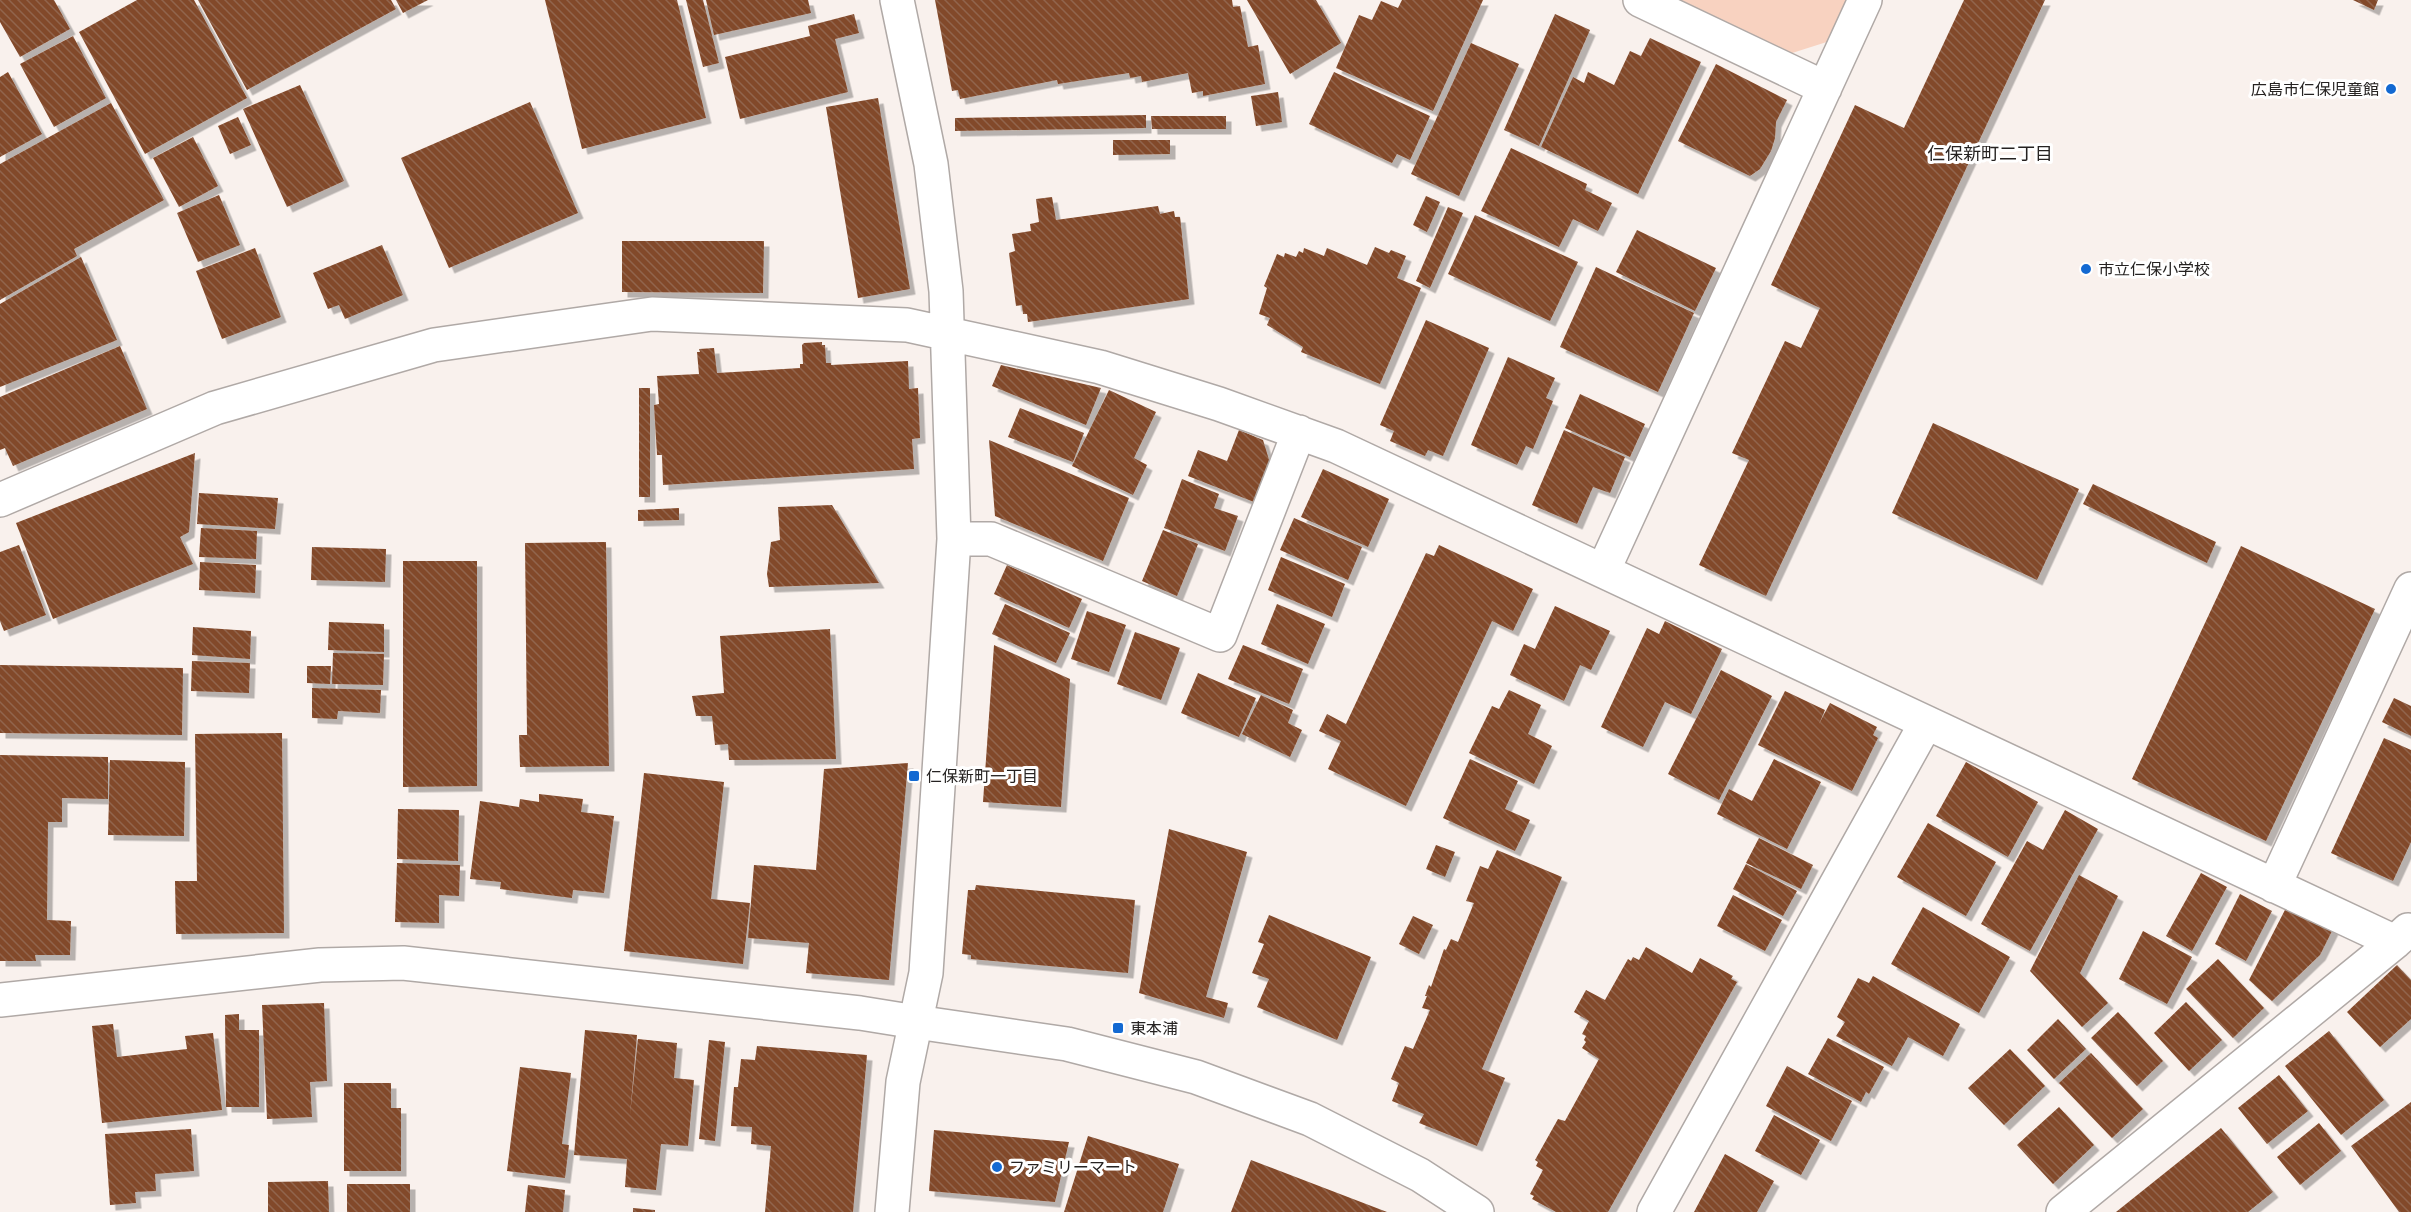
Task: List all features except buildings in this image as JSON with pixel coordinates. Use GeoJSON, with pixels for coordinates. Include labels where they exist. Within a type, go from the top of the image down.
{"type":"FeatureCollection","features":[{"type":"Feature","properties":{"kind":"street"},"geometry":{"type":"LineString","coordinates":[[892,1212],[903,1082],[926,973],[954,539],[946,291],[931,164],[897,0]]}},
{"type":"Feature","properties":{"kind":"street"},"geometry":{"type":"LineString","coordinates":[[1640,0],[1825,88]]}},
{"type":"Feature","properties":{"kind":"street"},"geometry":{"type":"LineString","coordinates":[[1603,571],[1865,0]]}},
{"type":"Feature","properties":{"kind":"street"},"geometry":{"type":"LineString","coordinates":[[0,500],[215,408],[434,345],[652,314],[908,325],[1100,367],[1336,446],[2274,886],[2403,934]]}},
{"type":"Feature","properties":{"kind":"street"},"geometry":{"type":"LineString","coordinates":[[954,539],[991,539],[1220,635],[1299,432]]}},
{"type":"Feature","properties":{"kind":"street"},"geometry":{"type":"LineString","coordinates":[[2274,886],[2411,589]]}},
{"type":"Feature","properties":{"kind":"street"},"geometry":{"type":"LineString","coordinates":[[1654,1212],[1926,723]]}},
{"type":"Feature","properties":{"kind":"street"},"geometry":{"type":"LineString","coordinates":[[2063,1212],[2403,934]]}},
{"type":"Feature","properties":{"kind":"street"},"geometry":{"type":"LineString","coordinates":[[0,1000],[320,965],[403,963],[860,1013],[1067,1044],[1196,1077],[1310,1119],[1420,1175],[1477,1212]]}},
{"type":"Feature","properties":{"kind":"shaded area"},"geometry":{"type":"Polygon","coordinates":[[[1675,0],[1851,0],[1833,40],[1789,54],[1675,0]]]}},
{"type":"Feature","properties":{"kind":"place","name":"広島市仁保児童館"},"geometry":{"type":"Point","coordinates":[2391,89]}},
{"type":"Feature","properties":{"kind":"place","name":"市立仁保小学校"},"geometry":{"type":"Point","coordinates":[2086,269]}},
{"type":"Feature","properties":{"kind":"place","name":"仁保新町一丁目"},"geometry":{"type":"Point","coordinates":[914,776]}},
{"type":"Feature","properties":{"kind":"place","name":"東本浦"},"geometry":{"type":"Point","coordinates":[1118,1028]}},
{"type":"Feature","properties":{"kind":"place","name":"ファミリーマート"},"geometry":{"type":"Point","coordinates":[997,1167]}},
{"type":"Feature","properties":{"kind":"district","name":"仁保新町二丁目"},"geometry":{"type":"Point","coordinates":[1990,154]}}]}
